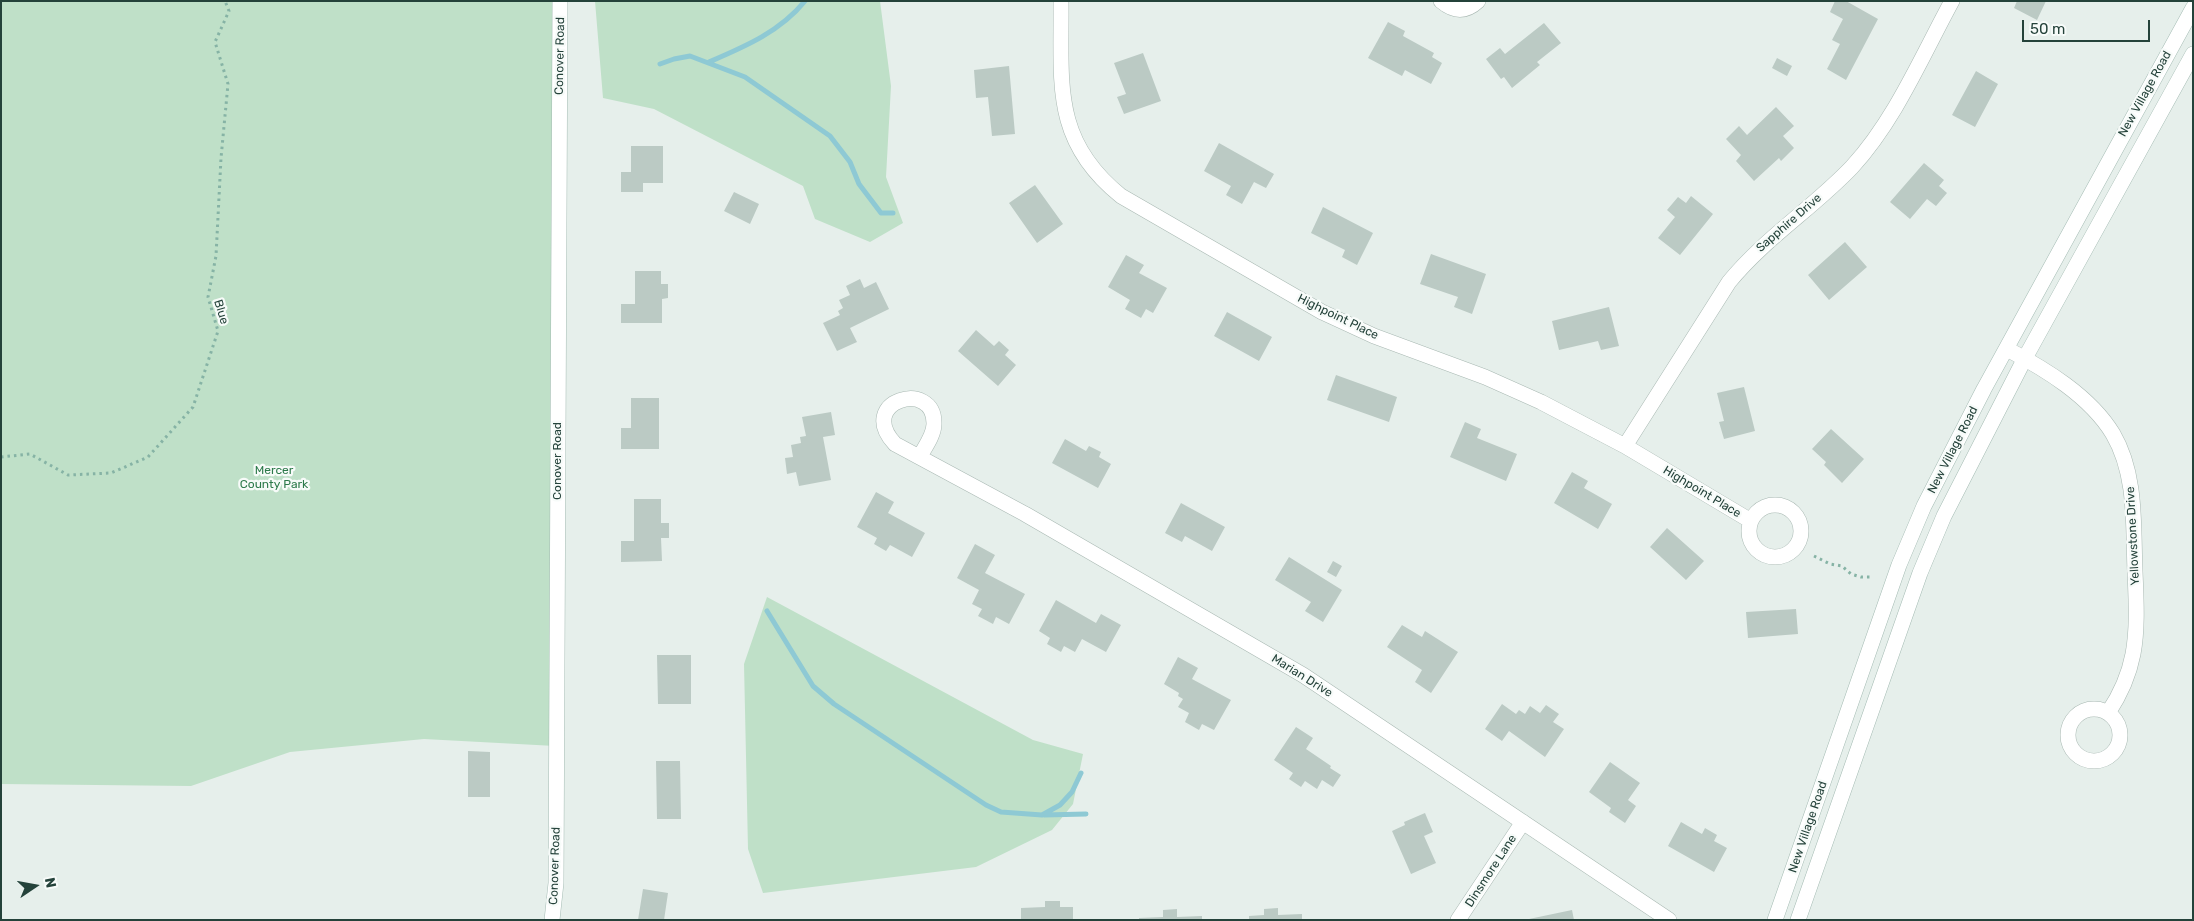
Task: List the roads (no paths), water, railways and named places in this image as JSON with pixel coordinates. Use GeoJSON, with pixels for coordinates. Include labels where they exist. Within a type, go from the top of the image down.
{"type":"FeatureCollection","features":[{"type":"Feature","properties":{"kind":"street","name":"Conover Road"},"geometry":{"type":"LineString","coordinates":[[552,920],[556,883],[557,783],[560,1]]}},
{"type":"Feature","properties":{"kind":"street","name":"Highpoint Place"},"geometry":{"type":"LineString","coordinates":[[1060,1],[1062,97],[1067,123],[1076,145],[1090,166],[1106,184],[1121,196],[1322,312],[1374,336],[1493,380],[1548,405],[1626,446],[1751,521]]}},
{"type":"Feature","properties":{"kind":"street"},"geometry":{"type":"LineString","coordinates":[[1441,1],[1450,8],[1458,10],[1470,8],[1478,1]]}},
{"type":"Feature","properties":{"kind":"street","name":"Sapphire Drive"},"geometry":{"type":"LineString","coordinates":[[1626,446],[1729,282],[1748,259],[1850,169],[1870,146],[1890,117],[1952,1]]}},
{"type":"Feature","properties":{"kind":"street","name":"New Village Road"},"geometry":{"type":"LineString","coordinates":[[1775,920],[1899,565],[1924,506],[1984,389],[2193,8]]}},
{"type":"Feature","properties":{"kind":"street","name":"New Village Road"},"geometry":{"type":"LineString","coordinates":[[1798,920],[1920,573],[1944,516],[2025,358],[2193,54]]}},
{"type":"Feature","properties":{"kind":"street","name":"Yellowstone Drive"},"geometry":{"type":"LineString","coordinates":[[2007,349],[2025,358],[2082,397],[2098,413],[2113,433],[2122,451],[2129,473],[2132,498],[2137,628],[2133,655],[2124,684],[2108,713]]}},
{"type":"Feature","properties":{"kind":"street","name":"Marian Drive"},"geometry":{"type":"LineString","coordinates":[[920,456],[1025,514],[1303,675],[1669,920]]}},
{"type":"Feature","properties":{"kind":"street","name":"Dinsmore Lane"},"geometry":{"type":"LineString","coordinates":[[1458,920],[1523,822]]}},
{"type":"Feature","properties":{"kind":"waterway"},"geometry":{"type":"LineString","coordinates":[[709,62],[761,38],[784,22],[805,1]]}},
{"type":"Feature","properties":{"kind":"waterway"},"geometry":{"type":"LineString","coordinates":[[660,64],[690,56],[745,77],[830,136],[850,162],[859,184],[881,213],[893,213]]}},
{"type":"Feature","properties":{"kind":"waterway"},"geometry":{"type":"LineString","coordinates":[[767,611],[813,686],[834,704],[986,805],[1001,812],[1042,815],[1060,805],[1072,792],[1081,773]]}},
{"type":"Feature","properties":{"kind":"waterway"},"geometry":{"type":"LineString","coordinates":[[1044,815],[1086,814]]}},
{"type":"Feature","properties":{"kind":"park label","name":"Mercer County Park"},"geometry":{"type":"Point","coordinates":[274,478]}}]}
